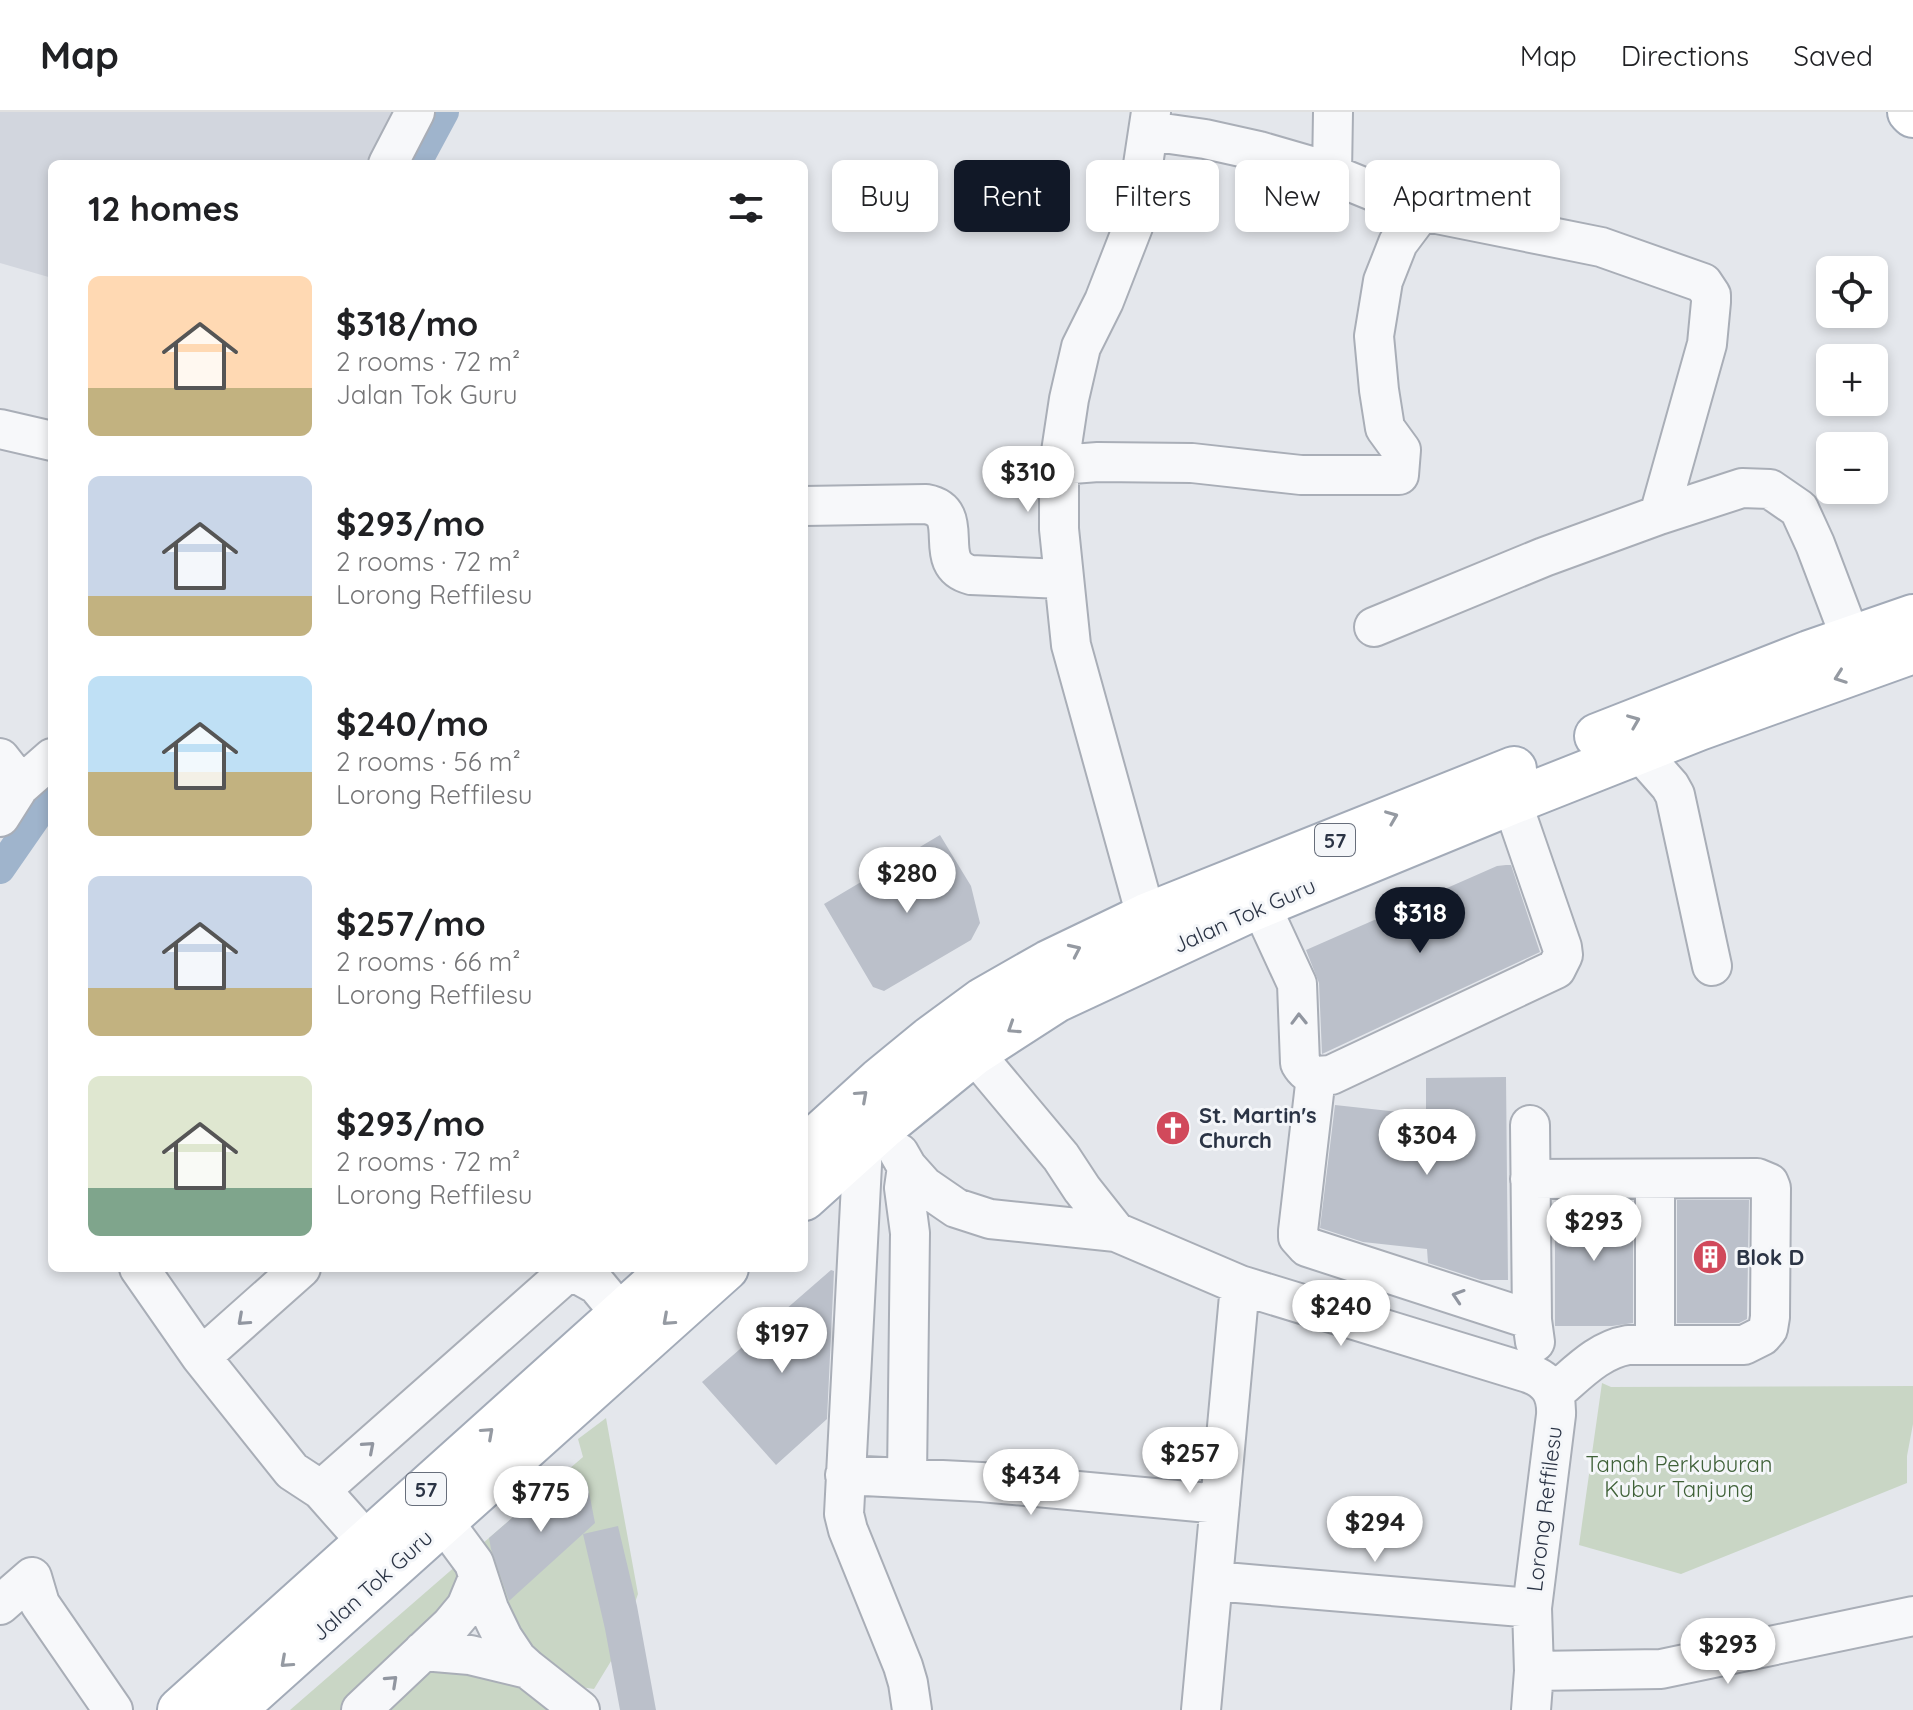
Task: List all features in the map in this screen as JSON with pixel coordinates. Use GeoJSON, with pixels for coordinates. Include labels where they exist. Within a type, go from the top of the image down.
{"type":"FeatureCollection","features":[{"type":"Feature","properties":{"kind":"main road","name":"Jalan Tok Guru"},"geometry":{"type":"LineString","coordinates":[[808,1145],[880,1080],[983,1000],[1048,963],[1146,916],[1701,694],[1851,639],[1910,625]]}},
{"type":"Feature","properties":{"kind":"main road","name":"Jalan Tok Guru"},"geometry":{"type":"LineString","coordinates":[[808,1194],[974,1053],[1056,1000],[1261,906],[1639,751],[1910,625]]}},
{"type":"Feature","properties":{"kind":"main road","name":"Jalan Tok Guru"},"geometry":{"type":"LineString","coordinates":[[180,1710],[668,1272]]}},
{"type":"Feature","properties":{"kind":"main road","name":"Jalan Tok Guru"},"geometry":{"type":"LineString","coordinates":[[233,1710],[722,1272]]}},
{"type":"Feature","properties":{"kind":"street"},"geometry":{"type":"LineString","coordinates":[[390,160],[415,112]]}},
{"type":"Feature","properties":{"kind":"street"},"geometry":{"type":"LineString","coordinates":[[1332,160],[1333,112]]}},
{"type":"Feature","properties":{"kind":"street"},"geometry":{"type":"LineString","coordinates":[[1146,916],[1071,645],[1059,529],[1059,465],[1069,399],[1081,347],[1104,301],[1134,224],[1150,121],[1205,139],[1290,160]]}},
{"type":"Feature","properties":{"kind":"street"},"geometry":{"type":"LineString","coordinates":[[1059,465],[1098,462],[1192,463],[1301,475],[1399,475],[1401,450],[1385,428],[1374,336],[1383,281],[1398,243],[1406,232]]}},
{"type":"Feature","properties":{"kind":"street"},"geometry":{"type":"LineString","coordinates":[[1526,232],[1601,247],[1697,280],[1708,288],[1711,302],[1707,344],[1659,515]]}},
{"type":"Feature","properties":{"kind":"street"},"geometry":{"type":"LineString","coordinates":[[0,429],[48,440]]}},
{"type":"Feature","properties":{"kind":"street"},"geometry":{"type":"LineString","coordinates":[[1374,627],[1544,557],[1742,488],[1770,489],[1799,509],[1851,639]]}},
{"type":"Feature","properties":{"kind":"street"},"geometry":{"type":"LineString","coordinates":[[808,506],[934,505],[946,517],[951,562],[963,573],[1062,579]]}},
{"type":"Feature","properties":{"kind":"street"},"geometry":{"type":"LineString","coordinates":[[1639,751],[1675,795],[1712,966]]}},
{"type":"Feature","properties":{"kind":"street"},"geometry":{"type":"LineString","coordinates":[[6,787],[48,761]]}},
{"type":"Feature","properties":{"kind":"street"},"geometry":{"type":"LineString","coordinates":[[1261,906],[1297,984],[1300,1063],[1311,1075],[1331,1075],[1556,969],[1563,955],[1562,947],[1512,802]]}},
{"type":"Feature","properties":{"kind":"street"},"geometry":{"type":"LineString","coordinates":[[974,1053],[1061,1157],[1116,1232]]}},
{"type":"Feature","properties":{"kind":"street"},"geometry":{"type":"LineString","coordinates":[[1316,1076],[1298,1231],[1302,1243],[1532,1320]]}},
{"type":"Feature","properties":{"kind":"street","name":"Lorong Reffilesu"},"geometry":{"type":"LineString","coordinates":[[1530,1125],[1532,1320],[1546,1385],[1556,1404],[1532,1608],[1534,1671],[1531,1710]]}},
{"type":"Feature","properties":{"kind":"street"},"geometry":{"type":"LineString","coordinates":[[873,1136],[924,1186],[956,1208],[990,1219],[1116,1232],[1240,1285],[1546,1385],[1614,1348],[1628,1345],[1744,1345],[1762,1336],[1768,1329],[1772,1194],[1769,1183],[1757,1178],[1530,1179]]}},
{"type":"Feature","properties":{"kind":"street"},"geometry":{"type":"LineString","coordinates":[[873,1136],[844,1514],[903,1666],[912,1710]]}},
{"type":"Feature","properties":{"kind":"street"},"geometry":{"type":"LineString","coordinates":[[907,1167],[904,1182],[910,1233],[907,1477]]}},
{"type":"Feature","properties":{"kind":"street"},"geometry":{"type":"LineString","coordinates":[[1655,1179],[1655,1345]]}},
{"type":"Feature","properties":{"kind":"street"},"geometry":{"type":"LineString","coordinates":[[142,1272],[201,1357],[292,1471],[321,1490],[367,1542]]}},
{"type":"Feature","properties":{"kind":"street"},"geometry":{"type":"LineString","coordinates":[[201,1357],[297,1272]]}},
{"type":"Feature","properties":{"kind":"street"},"geometry":{"type":"LineString","coordinates":[[321,1490],[566,1272]]}},
{"type":"Feature","properties":{"kind":"street"},"geometry":{"type":"LineString","coordinates":[[574,1272],[597,1285],[621,1314]]}},
{"type":"Feature","properties":{"kind":"street"},"geometry":{"type":"LineString","coordinates":[[1201,1710],[1240,1285]]}},
{"type":"Feature","properties":{"kind":"street"},"geometry":{"type":"LineString","coordinates":[[845,1475],[981,1482],[1220,1504]]}},
{"type":"Feature","properties":{"kind":"street"},"geometry":{"type":"LineString","coordinates":[[443,1521],[470,1555],[489,1609],[517,1659],[580,1710]]}},
{"type":"Feature","properties":{"kind":"street"},"geometry":{"type":"LineString","coordinates":[[0,1605],[32,1577],[40,1604],[112,1710]]}},
{"type":"Feature","properties":{"kind":"street"},"geometry":{"type":"LineString","coordinates":[[361,1710],[451,1625],[466,1607],[478,1578]]}},
{"type":"Feature","properties":{"kind":"street"},"geometry":{"type":"LineString","coordinates":[[1213,1581],[1532,1608]]}},
{"type":"Feature","properties":{"kind":"street"},"geometry":{"type":"LineString","coordinates":[[1534,1671],[1661,1669],[1913,1616]]}},
{"type":"Feature","properties":{"kind":"street"},"geometry":{"type":"LineString","coordinates":[[423,1651],[470,1655],[528,1669]]}},
{"type":"Feature","properties":{"kind":"shaded area"},"geometry":{"type":"Polygon","coordinates":[[[0,112],[394,112],[370,160],[48,160],[48,277],[0,263],[0,112]]]}},
{"type":"Feature","properties":{"kind":"green space","name":"Tanah Perkuburan Kubur Tanjung"},"geometry":{"type":"Polygon","coordinates":[[[1602,1383],[1611,1387],[1913,1386],[1907,1483],[1681,1574],[1579,1545],[1602,1383]]]}},
{"type":"Feature","properties":{"kind":"green space"},"geometry":{"type":"Polygon","coordinates":[[[606,1418],[638,1594],[619,1648],[594,1689],[574,1686],[509,1638],[482,1544],[583,1457],[578,1439],[606,1418]]]}},
{"type":"Feature","properties":{"kind":"green space"},"geometry":{"type":"Polygon","coordinates":[[[457,1565],[461,1598],[343,1710],[290,1710],[457,1565]]]}},
{"type":"Feature","properties":{"kind":"green space"},"geometry":{"type":"Polygon","coordinates":[[[428,1660],[500,1672],[561,1710],[374,1710],[428,1660]]]}},
{"type":"Feature","properties":{"kind":"building"},"geometry":{"type":"Polygon","coordinates":[[[940,835],[971,886],[980,923],[971,940],[884,991],[873,987],[824,904],[940,835]]]}},
{"type":"Feature","properties":{"kind":"building"},"geometry":{"type":"Polygon","coordinates":[[[1511,865],[1540,952],[1322,1054],[1319,983],[1306,950],[1497,866],[1511,865]]]}},
{"type":"Feature","properties":{"kind":"building"},"geometry":{"type":"Polygon","coordinates":[[[1506,1077],[1508,1280],[1481,1280],[1428,1263],[1427,1249],[1363,1242],[1320,1228],[1335,1105],[1426,1115],[1426,1078],[1506,1077]]]}},
{"type":"Feature","properties":{"kind":"building","name":"Blok D"},"geometry":{"type":"Polygon","coordinates":[[[1677,1200],[1749,1200],[1747,1319],[1739,1323],[1677,1323],[1677,1200]]]}},
{"type":"Feature","properties":{"kind":"building"},"geometry":{"type":"Polygon","coordinates":[[[1555,1201],[1633,1201],[1633,1323],[1555,1326],[1555,1201]]]}},
{"type":"Feature","properties":{"kind":"building"},"geometry":{"type":"Polygon","coordinates":[[[831,1270],[834,1271],[827,1419],[776,1465],[702,1382],[831,1270]]]}},
{"type":"Feature","properties":{"kind":"building"},"geometry":{"type":"Polygon","coordinates":[[[565,1472],[566,1496],[587,1482],[595,1523],[509,1601],[489,1538],[565,1472]]]}},
{"type":"Feature","properties":{"kind":"building"},"geometry":{"type":"Polygon","coordinates":[[[618,1526],[637,1606],[656,1710],[620,1710],[583,1534],[618,1526]]]}},
{"type":"Feature","properties":{"kind":"waterway"},"geometry":{"type":"LineString","coordinates":[[418,160],[444,112]]}},
{"type":"Feature","properties":{"kind":"waterway"},"geometry":{"type":"LineString","coordinates":[[0,869],[48,800]]}},
{"type":"Feature","properties":{"kind":"place","name":"St. Martin's Church"},"geometry":{"type":"Point","coordinates":[1173,1128]}},
{"type":"Feature","properties":{"kind":"place","name":"Blok D"},"geometry":{"type":"Point","coordinates":[1710,1257]}}]}
